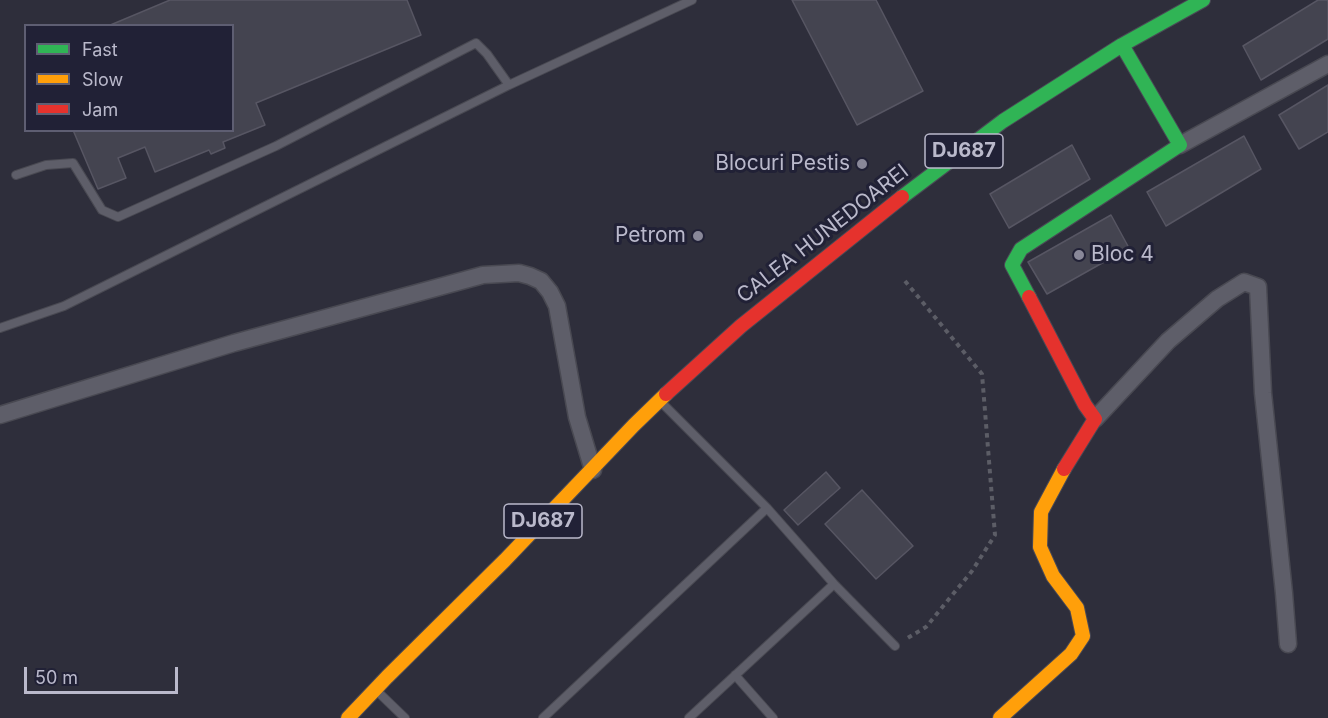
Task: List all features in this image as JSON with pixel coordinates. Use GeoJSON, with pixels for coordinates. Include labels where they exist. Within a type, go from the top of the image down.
{"type":"FeatureCollection","features":[{"type":"Feature","properties":{"kind":"main road","name":"CALEA HUNEDOAREI"},"geometry":{"type":"LineString","coordinates":[[660,400],[741,326],[888,208],[1003,121],[1122,45],[1203,0]]}},
{"type":"Feature","properties":{"kind":"main road"},"geometry":{"type":"LineString","coordinates":[[1000,718],[1071,654],[1083,636],[1077,608],[1053,576],[1040,547],[1041,512],[1066,465],[1095,419],[1085,405],[1012,265],[1021,249],[1180,144],[1122,45]]}},
{"type":"Feature","properties":{"kind":"main road","name":"DJ687"},"geometry":{"type":"LineString","coordinates":[[348,718],[660,400]]}},
{"type":"Feature","properties":{"kind":"street"},"geometry":{"type":"LineString","coordinates":[[1180,144],[1328,64]]}},
{"type":"Feature","properties":{"kind":"street"},"geometry":{"type":"LineString","coordinates":[[0,415],[234,343],[483,275],[519,273],[541,281],[557,306],[577,417],[593,470]]}},
{"type":"Feature","properties":{"kind":"street"},"geometry":{"type":"LineString","coordinates":[[1095,419],[1168,341],[1216,299],[1244,282],[1258,287],[1263,393],[1288,644]]}},
{"type":"Feature","properties":{"kind":"lane"},"geometry":{"type":"LineString","coordinates":[[0,328],[64,306],[509,86],[692,0]]}},
{"type":"Feature","properties":{"kind":"lane"},"geometry":{"type":"LineString","coordinates":[[16,175],[46,165],[73,163],[102,210],[118,217],[276,146],[476,43],[487,54],[509,86]]}},
{"type":"Feature","properties":{"kind":"lane"},"geometry":{"type":"LineString","coordinates":[[660,400],[766,508],[834,584],[895,646]]}},
{"type":"Feature","properties":{"kind":"lane"},"geometry":{"type":"LineString","coordinates":[[543,718],[766,508]]}},
{"type":"Feature","properties":{"kind":"lane"},"geometry":{"type":"LineString","coordinates":[[688,718],[834,584]]}},
{"type":"Feature","properties":{"kind":"lane"},"geometry":{"type":"LineString","coordinates":[[735,675],[773,718]]}},
{"type":"Feature","properties":{"kind":"lane"},"geometry":{"type":"LineString","coordinates":[[375,689],[405,718]]}},
{"type":"Feature","properties":{"kind":"path"},"geometry":{"type":"LineString","coordinates":[[895,646],[926,627],[972,571],[995,536],[982,374],[905,281]]}},
{"type":"Feature","properties":{"kind":"building"},"geometry":{"type":"Polygon","coordinates":[[[170,0],[407,0],[421,35],[256,103],[265,125],[223,142],[225,148],[211,154],[209,150],[155,172],[145,147],[118,158],[126,178],[98,189],[74,132],[234,132],[234,24],[113,24],[170,0]]]}},
{"type":"Feature","properties":{"kind":"building"},"geometry":{"type":"Polygon","coordinates":[[[792,0],[876,0],[923,91],[857,125],[792,0]]]}},
{"type":"Feature","properties":{"kind":"building"},"geometry":{"type":"Polygon","coordinates":[[[1318,0],[1328,2],[1328,39],[1261,80],[1243,46],[1318,0]]]}},
{"type":"Feature","properties":{"kind":"building"},"geometry":{"type":"Polygon","coordinates":[[[1328,85],[1328,132],[1299,149],[1279,115],[1328,85]]]}},
{"type":"Feature","properties":{"kind":"building"},"geometry":{"type":"Polygon","coordinates":[[[1244,136],[1261,169],[1166,226],[1147,192],[1244,136]]]}},
{"type":"Feature","properties":{"kind":"building"},"geometry":{"type":"Polygon","coordinates":[[[1072,145],[1090,179],[1009,228],[990,194],[1072,145]]]}},
{"type":"Feature","properties":{"kind":"building","name":"Bloc 4"},"geometry":{"type":"Polygon","coordinates":[[[1111,215],[1129,248],[1047,294],[1028,262],[1111,215]]]}},
{"type":"Feature","properties":{"kind":"building"},"geometry":{"type":"Polygon","coordinates":[[[826,472],[840,488],[798,525],[784,510],[826,472]]]}},
{"type":"Feature","properties":{"kind":"building"},"geometry":{"type":"Polygon","coordinates":[[[862,490],[913,546],[876,579],[825,524],[862,490]]]}},
{"type":"Feature","properties":{"kind":"traffic: fast"},"geometry":{"type":"LineString","coordinates":[[902,197],[1003,121],[1122,45],[1203,0]]}},
{"type":"Feature","properties":{"kind":"traffic: fast"},"geometry":{"type":"LineString","coordinates":[[1029,297],[1012,265],[1021,249],[1180,145],[1122,45]]}},
{"type":"Feature","properties":{"kind":"traffic: slow"},"geometry":{"type":"LineString","coordinates":[[348,718],[666,394]]}},
{"type":"Feature","properties":{"kind":"traffic: slow"},"geometry":{"type":"LineString","coordinates":[[1000,718],[1071,654],[1083,636],[1077,608],[1053,576],[1040,547],[1041,512],[1064,469]]}},
{"type":"Feature","properties":{"kind":"traffic: jam"},"geometry":{"type":"LineString","coordinates":[[666,394],[741,326],[902,197]]}},
{"type":"Feature","properties":{"kind":"traffic: jam"},"geometry":{"type":"LineString","coordinates":[[1029,297],[1085,405],[1095,419],[1064,469]]}},
{"type":"Feature","properties":{"kind":"place","name":"Blocuri Pestis"},"geometry":{"type":"Point","coordinates":[862,164]}},
{"type":"Feature","properties":{"kind":"place","name":"Petrom"},"geometry":{"type":"Point","coordinates":[698,236]}},
{"type":"Feature","properties":{"kind":"place","name":"Bloc 4"},"geometry":{"type":"Point","coordinates":[1079,255]}}]}
